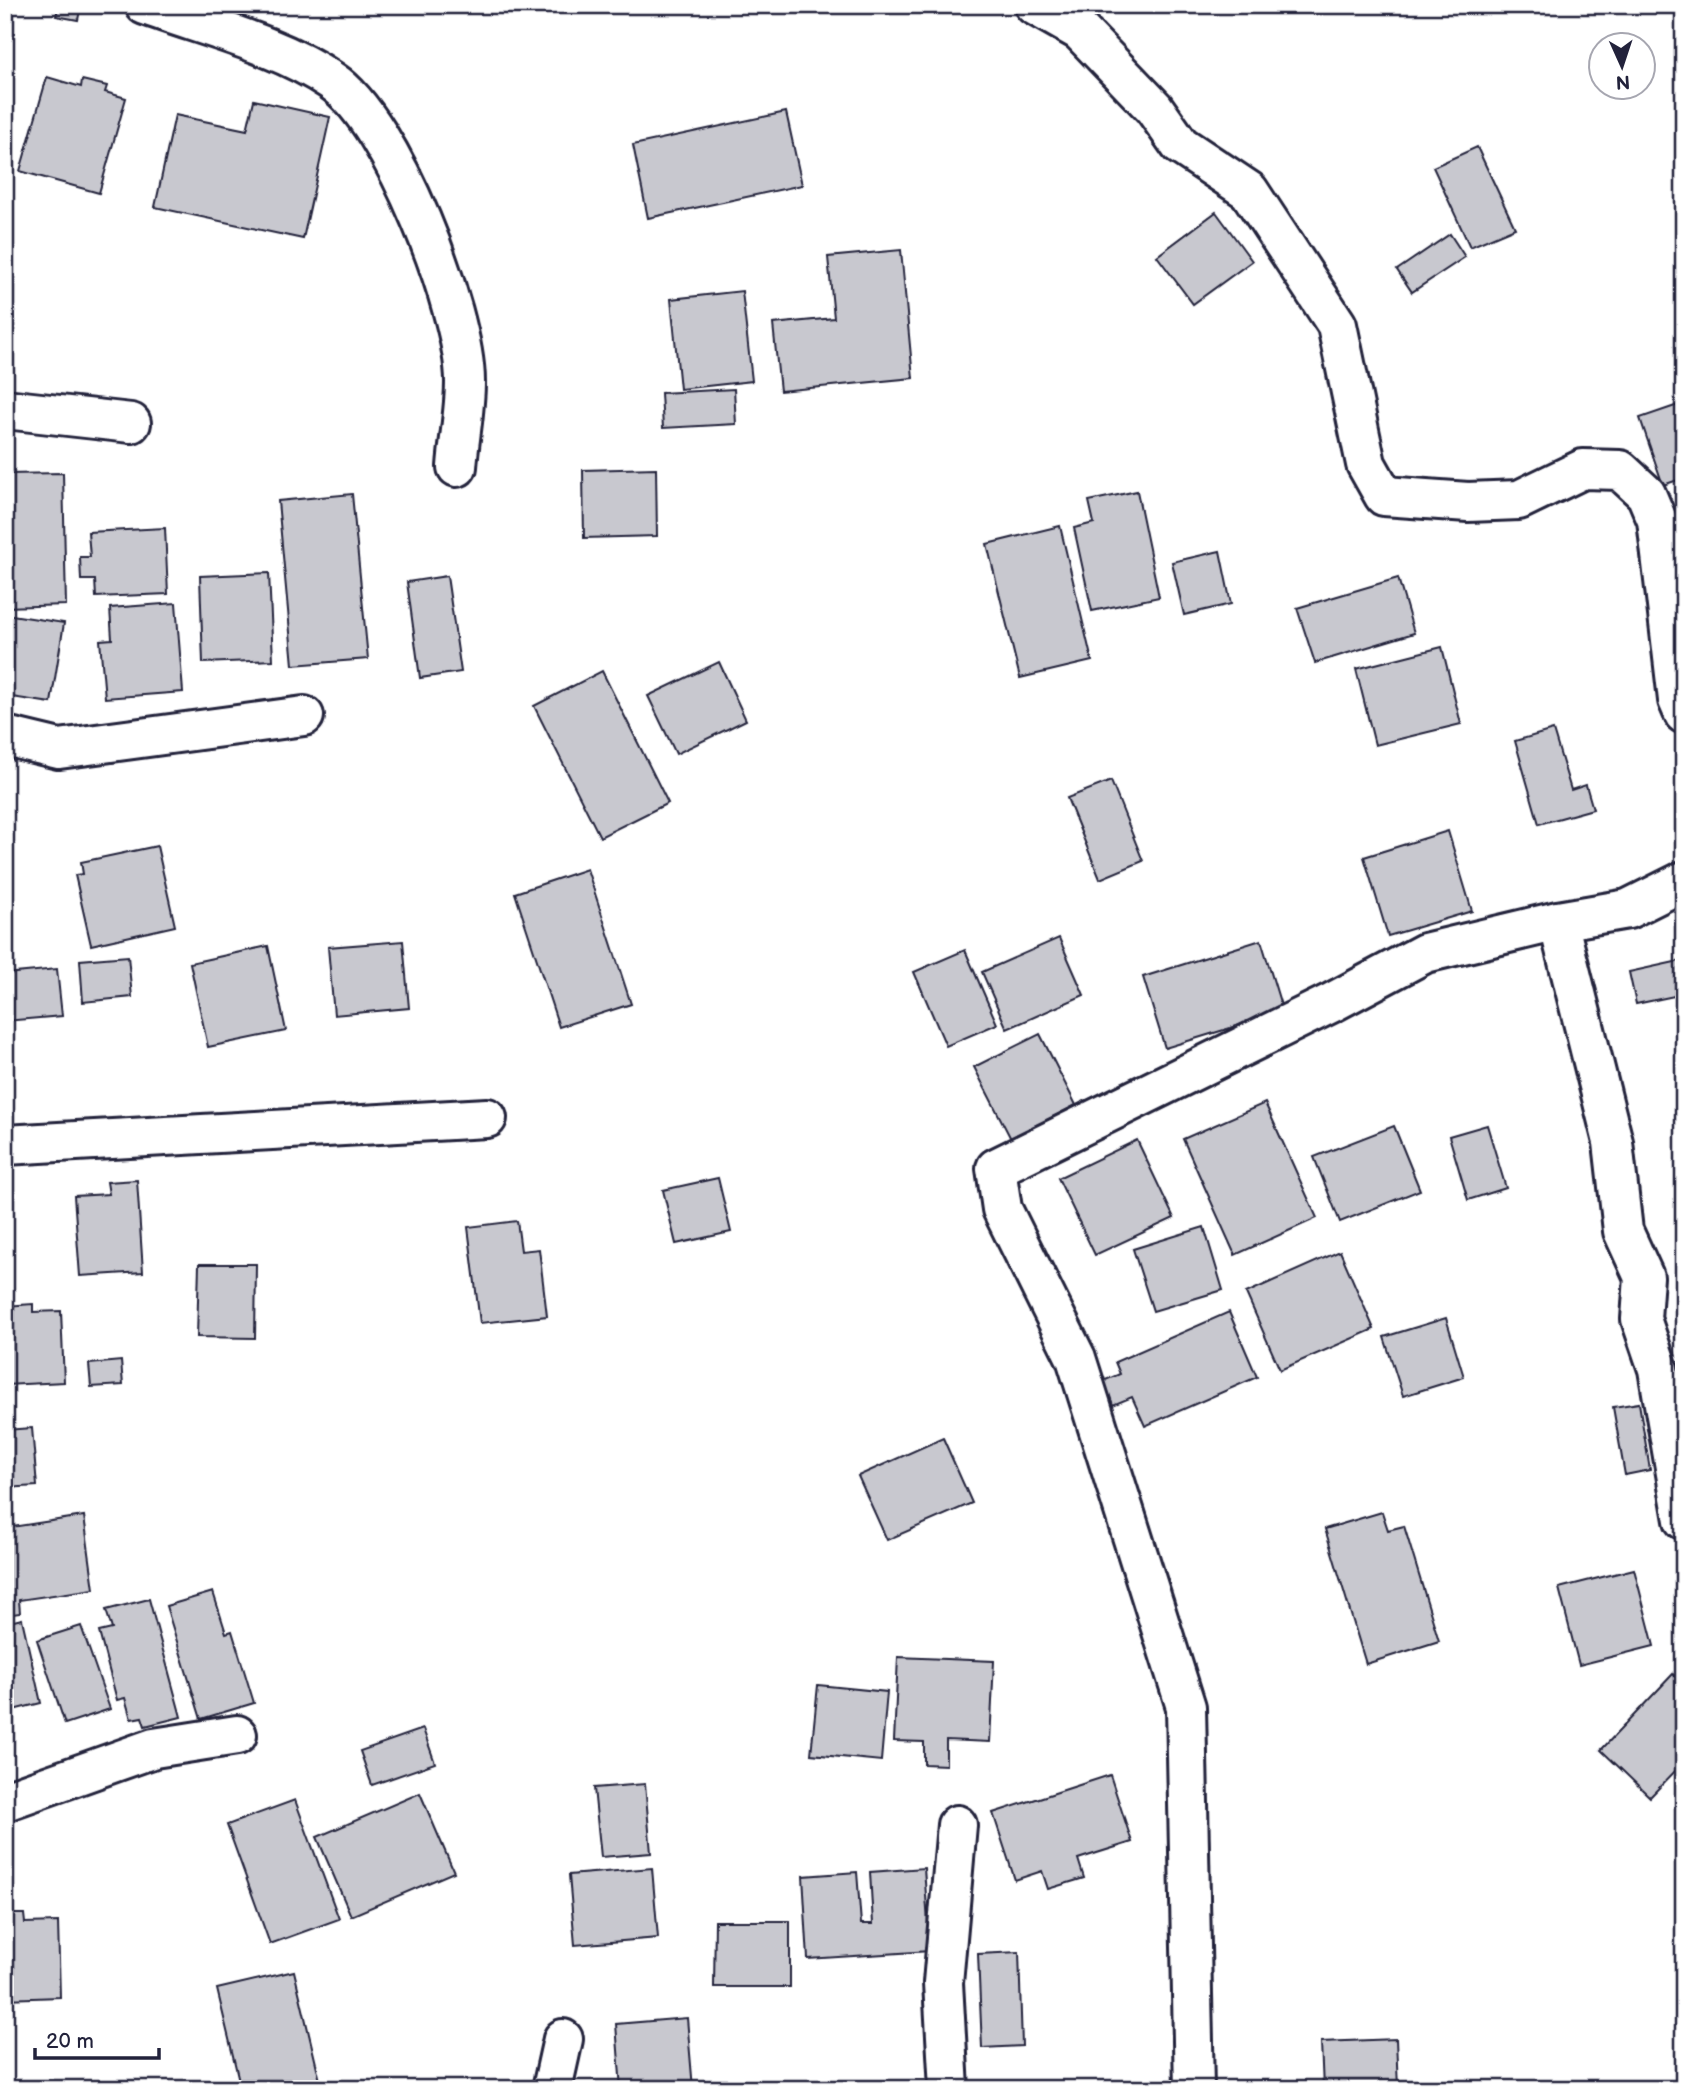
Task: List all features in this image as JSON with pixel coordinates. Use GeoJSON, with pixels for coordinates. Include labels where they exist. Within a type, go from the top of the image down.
{"type":"FeatureCollection","features":[{"type":"Feature","properties":{"kind":"street"},"geometry":{"type":"LineString","coordinates":[[145,5],[294,60],[334,82],[359,105],[386,148],[421,222],[459,326],[465,383],[457,467]]}},
{"type":"Feature","properties":{"kind":"street"},"geometry":{"type":"LineString","coordinates":[[1034,5],[1080,31],[1154,108],[1180,145],[1249,191],[1337,325],[1367,464],[1384,496],[1468,502],[1519,500],[1583,469],[1620,470],[1646,494],[1657,520],[1678,700],[1684,714]]}},
{"type":"Feature","properties":{"kind":"street"},"geometry":{"type":"LineString","coordinates":[[5,409],[131,423]]}},
{"type":"Feature","properties":{"kind":"street"},"geometry":{"type":"LineString","coordinates":[[5,736],[58,749],[304,716]]}},
{"type":"Feature","properties":{"kind":"street"},"geometry":{"type":"LineString","coordinates":[[1195,2089],[1186,1707],[1076,1358],[1002,1209],[996,1168],[1333,1002],[1425,953],[1559,920],[1628,909],[1684,881]]}},
{"type":"Feature","properties":{"kind":"street"},"geometry":{"type":"LineString","coordinates":[[1559,920],[1613,1142],[1623,1231],[1644,1277],[1641,1319],[1658,1369],[1684,1520]]}},
{"type":"Feature","properties":{"kind":"street"},"geometry":{"type":"LineString","coordinates":[[5,1145],[487,1118]]}},
{"type":"Feature","properties":{"kind":"street"},"geometry":{"type":"LineString","coordinates":[[5,1801],[154,1748],[237,1735]]}},
{"type":"Feature","properties":{"kind":"street"},"geometry":{"type":"LineString","coordinates":[[949,2089],[943,1983],[957,1825]]}},
{"type":"Feature","properties":{"kind":"street"},"geometry":{"type":"LineString","coordinates":[[552,2089],[563,2039]]}},
{"type":"Feature","properties":{"kind":"building"},"geometry":{"type":"Polygon","coordinates":[[[59,5],[81,5],[78,20],[56,16],[59,5]]]}},
{"type":"Feature","properties":{"kind":"building"},"geometry":{"type":"Polygon","coordinates":[[[47,77],[81,87],[82,80],[107,86],[105,92],[126,98],[99,193],[20,171],[47,77]]]}},
{"type":"Feature","properties":{"kind":"building"},"geometry":{"type":"Polygon","coordinates":[[[254,100],[330,117],[303,239],[155,207],[175,115],[247,130],[254,100]]]}},
{"type":"Feature","properties":{"kind":"building"},"geometry":{"type":"Polygon","coordinates":[[[786,112],[802,185],[648,218],[633,145],[786,112]]]}},
{"type":"Feature","properties":{"kind":"building"},"geometry":{"type":"Polygon","coordinates":[[[1477,147],[1515,228],[1470,247],[1433,167],[1477,147]]]}},
{"type":"Feature","properties":{"kind":"building"},"geometry":{"type":"Polygon","coordinates":[[[1216,212],[1252,261],[1193,304],[1157,256],[1216,212]]]}},
{"type":"Feature","properties":{"kind":"building"},"geometry":{"type":"Polygon","coordinates":[[[1450,234],[1465,257],[1412,292],[1397,270],[1450,234]]]}},
{"type":"Feature","properties":{"kind":"building"},"geometry":{"type":"Polygon","coordinates":[[[901,250],[913,378],[780,391],[773,324],[834,318],[828,257],[901,250]]]}},
{"type":"Feature","properties":{"kind":"building"},"geometry":{"type":"Polygon","coordinates":[[[742,291],[752,381],[680,389],[671,299],[742,291]]]}},
{"type":"Feature","properties":{"kind":"building"},"geometry":{"type":"Polygon","coordinates":[[[734,389],[736,424],[663,428],[661,393],[734,389]]]}},
{"type":"Feature","properties":{"kind":"building"},"geometry":{"type":"Polygon","coordinates":[[[1684,403],[1684,478],[1663,485],[1640,418],[1684,403]]]}},
{"type":"Feature","properties":{"kind":"building"},"geometry":{"type":"Polygon","coordinates":[[[656,468],[657,536],[584,538],[583,470],[656,468]]]}},
{"type":"Feature","properties":{"kind":"building"},"geometry":{"type":"Polygon","coordinates":[[[63,473],[66,605],[5,607],[5,568],[8,568],[6,474],[63,473]]]}},
{"type":"Feature","properties":{"kind":"building"},"geometry":{"type":"Polygon","coordinates":[[[1137,491],[1159,597],[1092,611],[1074,528],[1094,523],[1089,501],[1137,491]]]}},
{"type":"Feature","properties":{"kind":"building"},"geometry":{"type":"Polygon","coordinates":[[[352,494],[368,659],[293,665],[278,501],[352,494]]]}},
{"type":"Feature","properties":{"kind":"building"},"geometry":{"type":"Polygon","coordinates":[[[1060,526],[1092,661],[1020,678],[987,544],[1060,526]]]}},
{"type":"Feature","properties":{"kind":"building"},"geometry":{"type":"Polygon","coordinates":[[[165,528],[168,594],[96,597],[95,580],[81,580],[80,557],[90,557],[88,532],[165,528]]]}},
{"type":"Feature","properties":{"kind":"building"},"geometry":{"type":"Polygon","coordinates":[[[1220,551],[1231,604],[1184,615],[1172,562],[1220,551]]]}},
{"type":"Feature","properties":{"kind":"building"},"geometry":{"type":"Polygon","coordinates":[[[269,573],[273,660],[203,663],[200,576],[269,573]]]}},
{"type":"Feature","properties":{"kind":"building"},"geometry":{"type":"Polygon","coordinates":[[[447,576],[461,672],[420,678],[407,582],[447,576]]]}},
{"type":"Feature","properties":{"kind":"building"},"geometry":{"type":"Polygon","coordinates":[[[1398,578],[1414,633],[1315,663],[1297,608],[1398,578]]]}},
{"type":"Feature","properties":{"kind":"building"},"geometry":{"type":"Polygon","coordinates":[[[176,603],[183,692],[105,698],[100,640],[112,639],[110,608],[176,603]]]}},
{"type":"Feature","properties":{"kind":"building"},"geometry":{"type":"Polygon","coordinates":[[[5,614],[64,623],[51,703],[5,696],[5,614]]]}},
{"type":"Feature","properties":{"kind":"building"},"geometry":{"type":"Polygon","coordinates":[[[1442,647],[1461,724],[1375,745],[1356,669],[1442,647]]]}},
{"type":"Feature","properties":{"kind":"building"},"geometry":{"type":"Polygon","coordinates":[[[719,662],[746,720],[676,754],[648,696],[719,662]]]}},
{"type":"Feature","properties":{"kind":"building"},"geometry":{"type":"Polygon","coordinates":[[[602,671],[668,803],[600,837],[534,706],[602,671]]]}},
{"type":"Feature","properties":{"kind":"building"},"geometry":{"type":"Polygon","coordinates":[[[1553,730],[1571,790],[1586,785],[1593,809],[1539,824],[1515,741],[1553,730]]]}},
{"type":"Feature","properties":{"kind":"building"},"geometry":{"type":"Polygon","coordinates":[[[1111,781],[1143,861],[1100,879],[1067,798],[1111,781]]]}},
{"type":"Feature","properties":{"kind":"building"},"geometry":{"type":"Polygon","coordinates":[[[1448,831],[1472,911],[1388,936],[1364,857],[1448,831]]]}},
{"type":"Feature","properties":{"kind":"building"},"geometry":{"type":"Polygon","coordinates":[[[157,846],[175,926],[91,945],[75,875],[83,874],[81,862],[157,846]]]}},
{"type":"Feature","properties":{"kind":"building"},"geometry":{"type":"Polygon","coordinates":[[[587,869],[631,1004],[559,1027],[515,893],[587,869]]]}},
{"type":"Feature","properties":{"kind":"building"},"geometry":{"type":"Polygon","coordinates":[[[1059,938],[1084,995],[1007,1029],[982,972],[1059,938]]]}},
{"type":"Feature","properties":{"kind":"building"},"geometry":{"type":"Polygon","coordinates":[[[1261,940],[1283,1012],[1165,1048],[1143,977],[1261,940]]]}},
{"type":"Feature","properties":{"kind":"building"},"geometry":{"type":"Polygon","coordinates":[[[403,941],[409,1008],[334,1015],[328,947],[403,941]]]}},
{"type":"Feature","properties":{"kind":"building"},"geometry":{"type":"Polygon","coordinates":[[[268,946],[286,1031],[208,1047],[190,963],[268,946]]]}},
{"type":"Feature","properties":{"kind":"building"},"geometry":{"type":"Polygon","coordinates":[[[965,950],[997,1024],[946,1046],[914,972],[965,950]]]}},
{"type":"Feature","properties":{"kind":"building"},"geometry":{"type":"Polygon","coordinates":[[[128,956],[132,997],[83,1002],[80,960],[128,956]]]}},
{"type":"Feature","properties":{"kind":"building"},"geometry":{"type":"Polygon","coordinates":[[[1684,960],[1684,994],[1636,1004],[1629,972],[1684,960]]]}},
{"type":"Feature","properties":{"kind":"building"},"geometry":{"type":"Polygon","coordinates":[[[57,969],[62,1016],[5,1021],[5,974],[57,969]]]}},
{"type":"Feature","properties":{"kind":"building"},"geometry":{"type":"Polygon","coordinates":[[[1040,1034],[1076,1105],[1011,1139],[974,1067],[1040,1034]]]}},
{"type":"Feature","properties":{"kind":"building"},"geometry":{"type":"Polygon","coordinates":[[[1265,1103],[1317,1218],[1235,1255],[1183,1139],[1265,1103]]]}},
{"type":"Feature","properties":{"kind":"building"},"geometry":{"type":"Polygon","coordinates":[[[1487,1125],[1506,1188],[1468,1200],[1449,1136],[1487,1125]]]}},
{"type":"Feature","properties":{"kind":"building"},"geometry":{"type":"Polygon","coordinates":[[[1394,1126],[1420,1190],[1340,1222],[1314,1157],[1394,1126]]]}},
{"type":"Feature","properties":{"kind":"building"},"geometry":{"type":"Polygon","coordinates":[[[1137,1140],[1174,1218],[1095,1255],[1058,1178],[1137,1140]]]}},
{"type":"Feature","properties":{"kind":"building"},"geometry":{"type":"Polygon","coordinates":[[[718,1178],[731,1232],[676,1244],[663,1190],[718,1178]]]}},
{"type":"Feature","properties":{"kind":"building"},"geometry":{"type":"Polygon","coordinates":[[[137,1180],[143,1272],[80,1276],[74,1196],[109,1194],[107,1182],[137,1180]]]}},
{"type":"Feature","properties":{"kind":"building"},"geometry":{"type":"Polygon","coordinates":[[[517,1221],[521,1251],[539,1249],[547,1316],[480,1323],[468,1227],[517,1221]]]}},
{"type":"Feature","properties":{"kind":"building"},"geometry":{"type":"Polygon","coordinates":[[[1204,1227],[1223,1290],[1153,1311],[1133,1249],[1204,1227]]]}},
{"type":"Feature","properties":{"kind":"building"},"geometry":{"type":"Polygon","coordinates":[[[1340,1251],[1374,1329],[1280,1370],[1246,1293],[1340,1251]]]}},
{"type":"Feature","properties":{"kind":"building"},"geometry":{"type":"Polygon","coordinates":[[[199,1264],[256,1264],[255,1338],[197,1337],[199,1264]]]}},
{"type":"Feature","properties":{"kind":"building"},"geometry":{"type":"Polygon","coordinates":[[[33,1304],[33,1312],[61,1311],[64,1382],[5,1385],[5,1306],[33,1304]]]}},
{"type":"Feature","properties":{"kind":"building"},"geometry":{"type":"Polygon","coordinates":[[[1229,1312],[1257,1377],[1145,1426],[1132,1397],[1113,1405],[1103,1381],[1120,1374],[1115,1362],[1229,1312]]]}},
{"type":"Feature","properties":{"kind":"building"},"geometry":{"type":"Polygon","coordinates":[[[1446,1318],[1464,1377],[1403,1396],[1384,1337],[1446,1318]]]}},
{"type":"Feature","properties":{"kind":"building"},"geometry":{"type":"Polygon","coordinates":[[[121,1361],[123,1385],[91,1387],[89,1364],[121,1361]]]}},
{"type":"Feature","properties":{"kind":"building"},"geometry":{"type":"Polygon","coordinates":[[[1639,1403],[1650,1470],[1625,1475],[1613,1407],[1639,1403]]]}},
{"type":"Feature","properties":{"kind":"building"},"geometry":{"type":"Polygon","coordinates":[[[32,1428],[37,1486],[5,1488],[5,1430],[32,1428]]]}},
{"type":"Feature","properties":{"kind":"building"},"geometry":{"type":"Polygon","coordinates":[[[943,1438],[972,1503],[887,1540],[858,1476],[943,1438]]]}},
{"type":"Feature","properties":{"kind":"building"},"geometry":{"type":"Polygon","coordinates":[[[1382,1512],[1388,1530],[1404,1526],[1439,1641],[1366,1664],[1325,1529],[1382,1512]]]}},
{"type":"Feature","properties":{"kind":"building"},"geometry":{"type":"Polygon","coordinates":[[[84,1516],[94,1589],[19,1600],[20,1613],[5,1615],[5,1528],[84,1516]]]}},
{"type":"Feature","properties":{"kind":"building"},"geometry":{"type":"Polygon","coordinates":[[[1634,1569],[1654,1646],[1579,1665],[1559,1588],[1634,1569]]]}},
{"type":"Feature","properties":{"kind":"building"},"geometry":{"type":"Polygon","coordinates":[[[213,1592],[226,1633],[232,1631],[254,1703],[201,1719],[166,1606],[213,1592]]]}},
{"type":"Feature","properties":{"kind":"building"},"geometry":{"type":"Polygon","coordinates":[[[149,1599],[181,1717],[145,1726],[142,1717],[131,1719],[125,1698],[117,1700],[99,1632],[112,1629],[106,1610],[149,1599]]]}},
{"type":"Feature","properties":{"kind":"building"},"geometry":{"type":"Polygon","coordinates":[[[22,1619],[41,1703],[5,1712],[5,1623],[22,1619]]]}},
{"type":"Feature","properties":{"kind":"building"},"geometry":{"type":"Polygon","coordinates":[[[81,1626],[110,1709],[65,1724],[37,1640],[81,1626]]]}},
{"type":"Feature","properties":{"kind":"building"},"geometry":{"type":"Polygon","coordinates":[[[898,1657],[994,1661],[990,1742],[946,1740],[946,1765],[924,1764],[924,1742],[894,1741],[898,1657]]]}},
{"type":"Feature","properties":{"kind":"building"},"geometry":{"type":"Polygon","coordinates":[[[1673,1674],[1684,1684],[1684,1762],[1650,1797],[1601,1750],[1673,1674]]]}},
{"type":"Feature","properties":{"kind":"building"},"geometry":{"type":"Polygon","coordinates":[[[818,1685],[887,1692],[881,1761],[811,1754],[818,1685]]]}},
{"type":"Feature","properties":{"kind":"building"},"geometry":{"type":"Polygon","coordinates":[[[423,1729],[435,1763],[372,1785],[360,1751],[423,1729]]]}},
{"type":"Feature","properties":{"kind":"building"},"geometry":{"type":"Polygon","coordinates":[[[1110,1775],[1132,1842],[1078,1859],[1084,1878],[1048,1889],[1042,1871],[1015,1880],[993,1813],[1110,1775]]]}},
{"type":"Feature","properties":{"kind":"building"},"geometry":{"type":"Polygon","coordinates":[[[645,1784],[651,1853],[601,1857],[594,1788],[645,1784]]]}},
{"type":"Feature","properties":{"kind":"building"},"geometry":{"type":"Polygon","coordinates":[[[420,1793],[454,1872],[351,1916],[317,1837],[420,1793]]]}},
{"type":"Feature","properties":{"kind":"building"},"geometry":{"type":"Polygon","coordinates":[[[295,1800],[339,1919],[270,1944],[227,1825],[295,1800]]]}},
{"type":"Feature","properties":{"kind":"building"},"geometry":{"type":"Polygon","coordinates":[[[652,1868],[658,1938],[575,1945],[569,1875],[652,1868]]]}},
{"type":"Feature","properties":{"kind":"building"},"geometry":{"type":"Polygon","coordinates":[[[924,1868],[930,1951],[808,1959],[803,1876],[857,1872],[861,1924],[873,1924],[870,1872],[924,1868]]]}},
{"type":"Feature","properties":{"kind":"building"},"geometry":{"type":"Polygon","coordinates":[[[5,1914],[24,1914],[25,1923],[58,1922],[60,1997],[5,1999],[5,1914]]]}},
{"type":"Feature","properties":{"kind":"building"},"geometry":{"type":"Polygon","coordinates":[[[715,1921],[790,1921],[790,1987],[714,1987],[715,1921]]]}},
{"type":"Feature","properties":{"kind":"building"},"geometry":{"type":"Polygon","coordinates":[[[1019,1952],[1022,2046],[982,2048],[978,1954],[1019,1952]]]}},
{"type":"Feature","properties":{"kind":"building"},"geometry":{"type":"Polygon","coordinates":[[[294,1971],[322,2089],[241,2089],[217,1989],[294,1971]]]}},
{"type":"Feature","properties":{"kind":"building"},"geometry":{"type":"Polygon","coordinates":[[[687,2018],[693,2089],[621,2089],[616,2024],[687,2018]]]}},
{"type":"Feature","properties":{"kind":"building"},"geometry":{"type":"Polygon","coordinates":[[[1396,2039],[1398,2089],[1323,2089],[1321,2042],[1396,2039]]]}}]}
